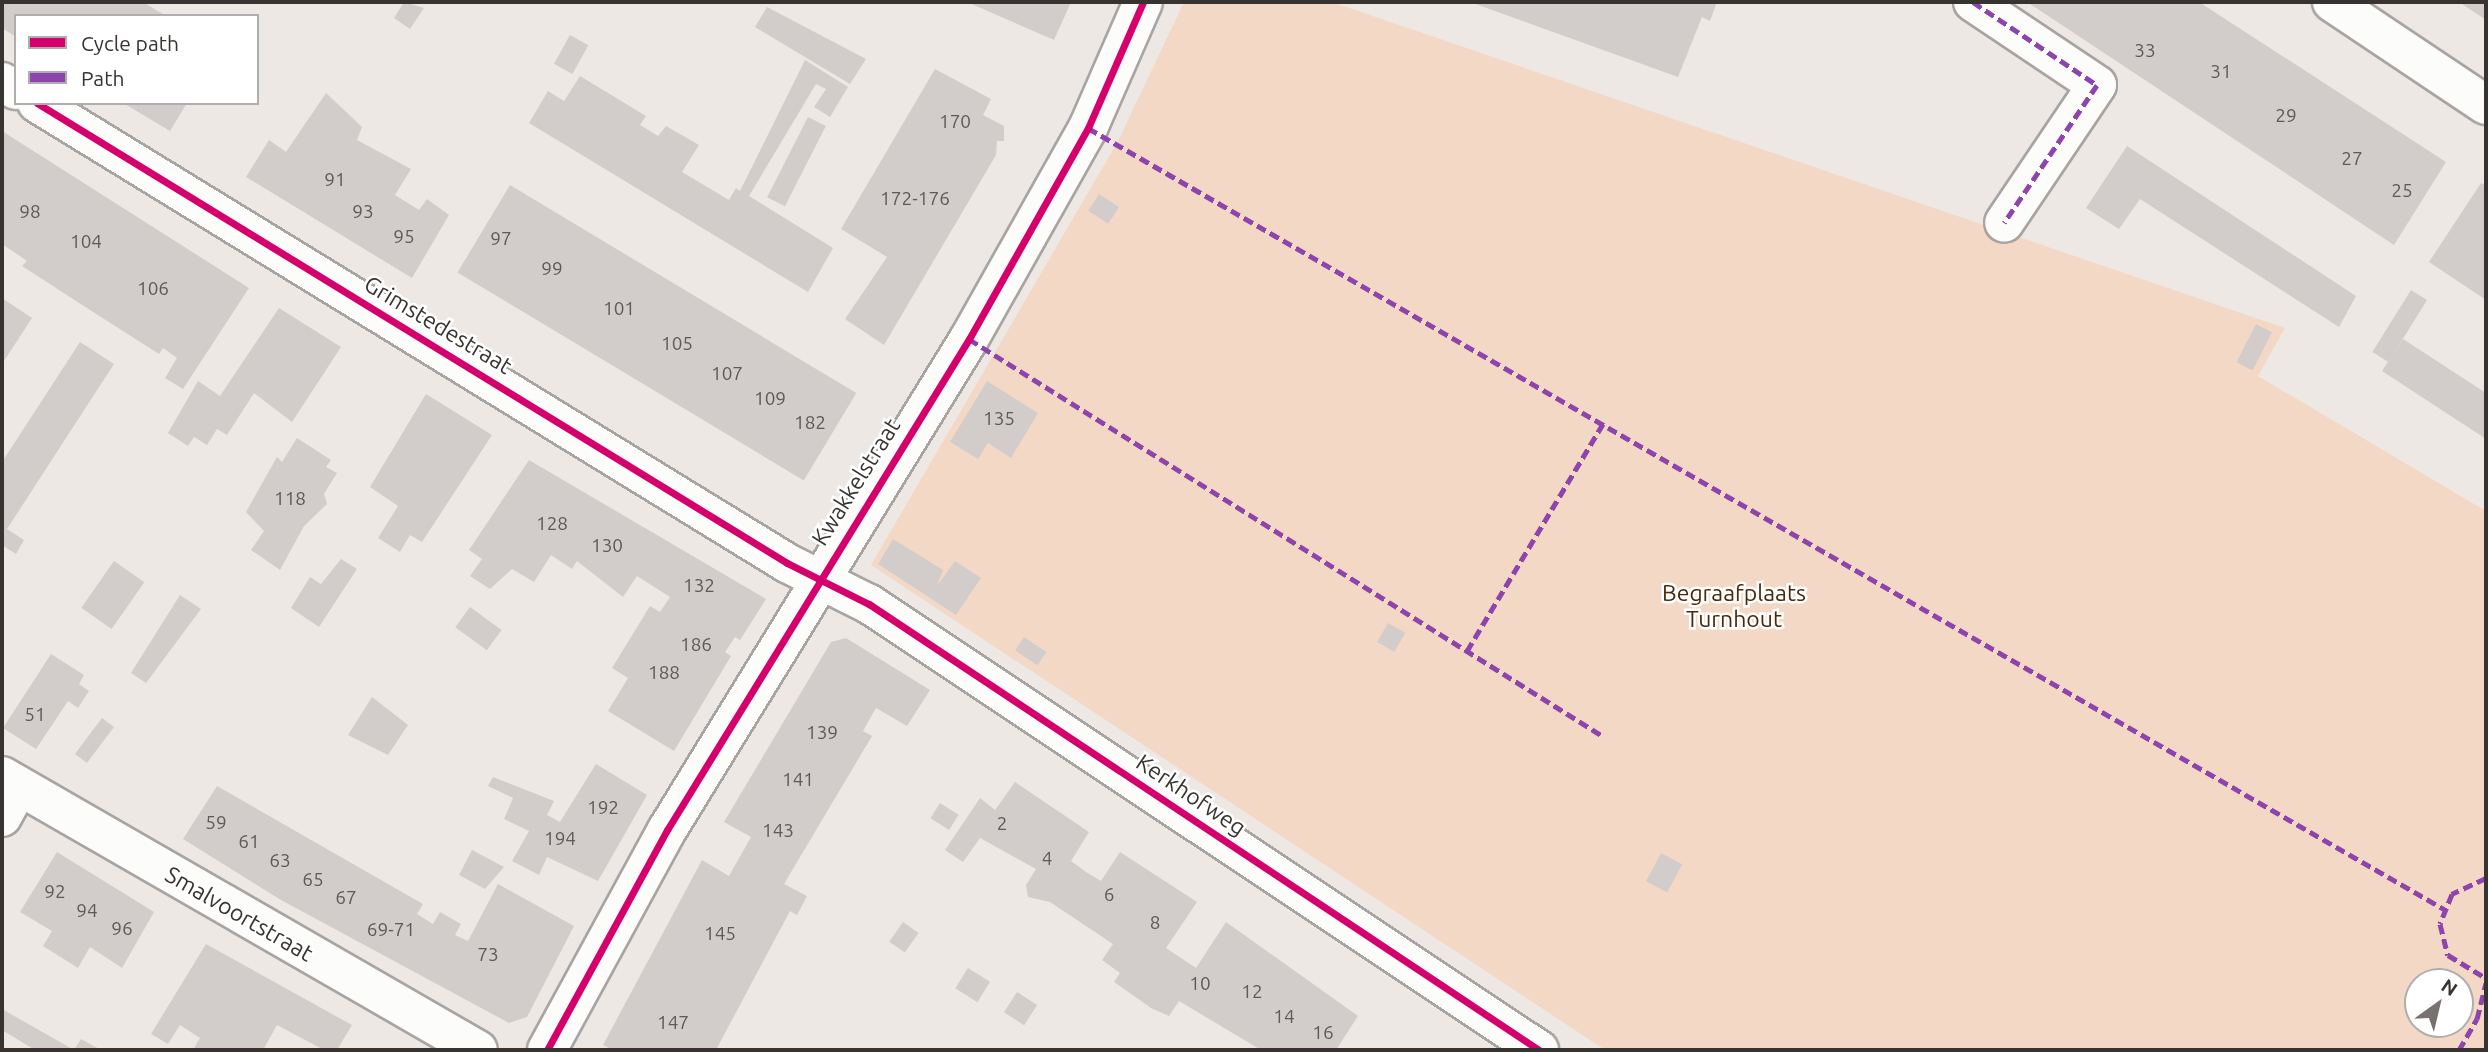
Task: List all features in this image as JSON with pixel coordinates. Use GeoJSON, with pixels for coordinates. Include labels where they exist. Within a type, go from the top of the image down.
{"type":"FeatureCollection","features":[{"type":"Feature","properties":{"kind":"street","name":"Kwakkelstraat"},"geometry":{"type":"LineString","coordinates":[[547,1050],[667,830],[819,578],[969,339],[1082,140],[1143,2]]}},
{"type":"Feature","properties":{"kind":"street"},"geometry":{"type":"LineString","coordinates":[[1973,2],[2096,85],[2004,223]]}},
{"type":"Feature","properties":{"kind":"street"},"geometry":{"type":"LineString","coordinates":[[2332,2],[2486,105]]}},
{"type":"Feature","properties":{"kind":"street","name":"Grimstedestraat"},"geometry":{"type":"LineString","coordinates":[[40,105],[819,578]]}},
{"type":"Feature","properties":{"kind":"street","name":"Kerkhofweg"},"geometry":{"type":"LineString","coordinates":[[819,578],[869,604],[1539,1050]]}},
{"type":"Feature","properties":{"kind":"street","name":"Smalvoortstraat"},"geometry":{"type":"LineString","coordinates":[[7,794],[478,1050]]}},
{"type":"Feature","properties":{"kind":"green space","name":"Begraafplaats Turnhout"},"geometry":{"type":"Polygon","coordinates":[[[1184,2],[1332,2],[2285,328],[2258,376],[2486,511],[2486,1050],[1605,1050],[871,565],[1118,141],[1184,2]]]}},
{"type":"Feature","properties":{"kind":"building"},"geometry":{"type":"Polygon","coordinates":[[[2,2],[143,2],[163,14],[14,14],[14,36],[2,28],[2,2]]]}},
{"type":"Feature","properties":{"kind":"building"},"geometry":{"type":"Polygon","coordinates":[[[404,2],[424,8],[410,29],[394,18],[404,2]]]}},
{"type":"Feature","properties":{"kind":"building"},"geometry":{"type":"Polygon","coordinates":[[[967,2],[1071,2],[1054,40],[967,2]]]}},
{"type":"Feature","properties":{"kind":"building"},"geometry":{"type":"Polygon","coordinates":[[[1470,2],[1717,2],[1710,21],[1702,17],[1678,77],[1470,2]]]}},
{"type":"Feature","properties":{"kind":"building"},"geometry":{"type":"Polygon","coordinates":[[[2027,2],[2199,2],[2446,162],[2394,245],[2027,2]]]}},
{"type":"Feature","properties":{"kind":"building"},"geometry":{"type":"Polygon","coordinates":[[[2459,2],[2486,2],[2486,20],[2459,2]]]}},
{"type":"Feature","properties":{"kind":"building"},"geometry":{"type":"Polygon","coordinates":[[[767,7],[866,59],[850,84],[755,27],[767,7]]]}},
{"type":"Feature","properties":{"kind":"building"},"geometry":{"type":"Polygon","coordinates":[[[570,35],[588,45],[572,74],[554,64],[570,35]]]}},
{"type":"Feature","properties":{"kind":"building"},"geometry":{"type":"Polygon","coordinates":[[[805,60],[848,87],[830,117],[814,107],[826,89],[816,84],[749,196],[833,248],[808,292],[529,123],[548,91],[564,101],[580,76],[646,116],[640,125],[658,136],[666,126],[699,145],[682,172],[729,200],[736,188],[740,191],[805,60]]]}},
{"type":"Feature","properties":{"kind":"building"},"geometry":{"type":"Polygon","coordinates":[[[935,69],[991,99],[983,115],[1004,126],[1004,141],[997,141],[996,155],[884,345],[845,319],[887,257],[841,229],[935,69]]]}},
{"type":"Feature","properties":{"kind":"building"},"geometry":{"type":"Polygon","coordinates":[[[326,93],[362,127],[357,140],[411,169],[395,195],[419,210],[427,199],[449,215],[412,278],[246,177],[269,140],[286,152],[326,93]]]}},
{"type":"Feature","properties":{"kind":"building"},"geometry":{"type":"Polygon","coordinates":[[[126,105],[186,105],[170,131],[126,105]]]}},
{"type":"Feature","properties":{"kind":"building"},"geometry":{"type":"Polygon","coordinates":[[[808,117],[826,126],[785,206],[767,197],[808,117]]]}},
{"type":"Feature","properties":{"kind":"building"},"geometry":{"type":"Polygon","coordinates":[[[2,131],[249,288],[183,389],[165,378],[177,358],[163,348],[159,354],[22,266],[27,261],[2,244],[2,131]]]}},
{"type":"Feature","properties":{"kind":"building"},"geometry":{"type":"Polygon","coordinates":[[[2127,146],[2356,296],[2339,327],[2140,199],[2119,229],[2086,208],[2127,146]]]}},
{"type":"Feature","properties":{"kind":"building"},"geometry":{"type":"Polygon","coordinates":[[[2481,183],[2486,186],[2486,300],[2429,262],[2481,183]]]}},
{"type":"Feature","properties":{"kind":"building"},"geometry":{"type":"Polygon","coordinates":[[[510,185],[856,393],[804,481],[457,272],[510,185]]]}},
{"type":"Feature","properties":{"kind":"building"},"geometry":{"type":"Polygon","coordinates":[[[1099,194],[1119,207],[1108,224],[1088,211],[1099,194]]]}},
{"type":"Feature","properties":{"kind":"building"},"geometry":{"type":"Polygon","coordinates":[[[2411,290],[2427,300],[2388,362],[2372,352],[2411,290]]]}},
{"type":"Feature","properties":{"kind":"building"},"geometry":{"type":"Polygon","coordinates":[[[2,298],[32,318],[2,364],[2,298]]]}},
{"type":"Feature","properties":{"kind":"building"},"geometry":{"type":"Polygon","coordinates":[[[279,308],[341,347],[292,422],[254,393],[227,435],[217,429],[207,445],[194,437],[188,446],[168,433],[198,381],[220,396],[279,308]]]}},
{"type":"Feature","properties":{"kind":"building"},"geometry":{"type":"Polygon","coordinates":[[[2256,324],[2272,332],[2253,370],[2236,362],[2256,324]]]}},
{"type":"Feature","properties":{"kind":"building"},"geometry":{"type":"Polygon","coordinates":[[[2403,339],[2486,393],[2486,439],[2382,371],[2403,339]]]}},
{"type":"Feature","properties":{"kind":"building"},"geometry":{"type":"Polygon","coordinates":[[[80,342],[114,364],[7,529],[24,540],[16,554],[2,545],[2,462],[80,342]]]}},
{"type":"Feature","properties":{"kind":"building"},"geometry":{"type":"Polygon","coordinates":[[[987,381],[1038,413],[1011,458],[988,443],[978,459],[950,442],[987,381]]]}},
{"type":"Feature","properties":{"kind":"building"},"geometry":{"type":"Polygon","coordinates":[[[426,394],[492,435],[422,542],[410,535],[400,552],[378,538],[398,506],[370,487],[426,394]]]}},
{"type":"Feature","properties":{"kind":"building"},"geometry":{"type":"Polygon","coordinates":[[[297,438],[331,460],[326,467],[337,473],[324,494],[327,504],[304,526],[280,570],[251,550],[264,531],[246,512],[277,457],[282,462],[297,438]]]}},
{"type":"Feature","properties":{"kind":"building"},"geometry":{"type":"Polygon","coordinates":[[[529,460],[766,599],[740,640],[735,637],[725,652],[731,656],[674,751],[608,711],[628,678],[612,668],[650,606],[660,612],[670,597],[637,576],[623,597],[577,561],[572,569],[551,555],[534,582],[512,569],[490,589],[470,576],[482,559],[469,550],[529,460]]]}},
{"type":"Feature","properties":{"kind":"building"},"geometry":{"type":"Polygon","coordinates":[[[893,539],[943,570],[937,586],[955,561],[981,578],[956,615],[878,564],[893,539]]]}},
{"type":"Feature","properties":{"kind":"building"},"geometry":{"type":"Polygon","coordinates":[[[341,559],[357,569],[319,627],[291,608],[310,577],[321,584],[341,559]]]}},
{"type":"Feature","properties":{"kind":"building"},"geometry":{"type":"Polygon","coordinates":[[[114,561],[144,582],[112,629],[81,608],[114,561]]]}},
{"type":"Feature","properties":{"kind":"building"},"geometry":{"type":"Polygon","coordinates":[[[180,595],[201,609],[146,683],[131,673],[180,595]]]}},
{"type":"Feature","properties":{"kind":"building"},"geometry":{"type":"Polygon","coordinates":[[[470,607],[502,630],[487,650],[455,627],[470,607]]]}},
{"type":"Feature","properties":{"kind":"building"},"geometry":{"type":"Polygon","coordinates":[[[1388,623],[1405,633],[1394,652],[1377,642],[1388,623]]]}},
{"type":"Feature","properties":{"kind":"building"},"geometry":{"type":"Polygon","coordinates":[[[1024,637],[1046,652],[1037,665],[1015,650],[1024,637]]]}},
{"type":"Feature","properties":{"kind":"building"},"geometry":{"type":"Polygon","coordinates":[[[846,638],[930,690],[907,726],[876,708],[863,731],[872,736],[784,884],[807,896],[797,915],[790,911],[716,1050],[613,1050],[603,1045],[702,860],[729,876],[751,837],[724,822],[831,642],[846,638]]]}},
{"type":"Feature","properties":{"kind":"building"},"geometry":{"type":"Polygon","coordinates":[[[51,654],[84,675],[79,684],[89,691],[78,708],[68,701],[36,749],[3,728],[51,654]]]}},
{"type":"Feature","properties":{"kind":"building"},"geometry":{"type":"Polygon","coordinates":[[[372,697],[408,725],[388,755],[348,735],[372,697]]]}},
{"type":"Feature","properties":{"kind":"building"},"geometry":{"type":"Polygon","coordinates":[[[102,718],[114,727],[87,763],[75,754],[102,718]]]}},
{"type":"Feature","properties":{"kind":"building"},"geometry":{"type":"Polygon","coordinates":[[[596,764],[647,795],[598,881],[547,857],[539,875],[512,861],[529,831],[504,819],[513,798],[488,786],[493,777],[554,801],[547,815],[560,822],[596,764]]]}},
{"type":"Feature","properties":{"kind":"building"},"geometry":{"type":"Polygon","coordinates":[[[1015,782],[1089,832],[1071,861],[1086,872],[1101,881],[1120,852],[1197,902],[1166,948],[1196,968],[1226,922],[1358,1016],[1336,1050],[1261,1050],[1179,1001],[1169,1016],[1151,1008],[1114,982],[1120,973],[1102,960],[1113,944],[1050,902],[1028,897],[1026,885],[1036,869],[980,838],[963,862],[945,850],[980,798],[995,810],[1015,782]]]}},
{"type":"Feature","properties":{"kind":"building"},"geometry":{"type":"Polygon","coordinates":[[[217,786],[423,904],[417,914],[433,924],[440,912],[461,924],[455,935],[468,941],[498,884],[574,926],[527,1017],[509,1023],[281,900],[183,839],[217,786]]]}},
{"type":"Feature","properties":{"kind":"building"},"geometry":{"type":"Polygon","coordinates":[[[940,803],[959,815],[949,830],[930,818],[940,803]]]}},
{"type":"Feature","properties":{"kind":"building"},"geometry":{"type":"Polygon","coordinates":[[[472,850],[504,867],[485,889],[459,875],[472,850]]]}},
{"type":"Feature","properties":{"kind":"building"},"geometry":{"type":"Polygon","coordinates":[[[57,852],[154,912],[122,968],[90,947],[78,968],[43,946],[52,931],[20,912],[57,852]]]}},
{"type":"Feature","properties":{"kind":"building"},"geometry":{"type":"Polygon","coordinates":[[[1661,853],[1682,864],[1667,893],[1646,881],[1661,853]]]}},
{"type":"Feature","properties":{"kind":"building"},"geometry":{"type":"Polygon","coordinates":[[[903,922],[919,933],[905,953],[889,942],[903,922]]]}},
{"type":"Feature","properties":{"kind":"building"},"geometry":{"type":"Polygon","coordinates":[[[206,944],[352,1025],[337,1050],[324,1050],[277,1025],[263,1050],[193,1050],[200,1038],[180,1025],[168,1044],[151,1034],[206,944]]]}},
{"type":"Feature","properties":{"kind":"building"},"geometry":{"type":"Polygon","coordinates":[[[968,968],[990,982],[977,1002],[955,988],[968,968]]]}},
{"type":"Feature","properties":{"kind":"building"},"geometry":{"type":"Polygon","coordinates":[[[1017,992],[1037,1005],[1024,1025],[1004,1012],[1017,992]]]}},
{"type":"Feature","properties":{"kind":"building"},"geometry":{"type":"Polygon","coordinates":[[[2,1009],[74,1050],[35,1050],[2,1030],[2,1009]]]}},
{"type":"Feature","properties":{"kind":"building"},"geometry":{"type":"Polygon","coordinates":[[[81,1039],[101,1050],[74,1050],[81,1039]]]}},
{"type":"Feature","properties":{"kind":"marked path"},"geometry":{"type":"LineString","coordinates":[[1973,2],[2097,85],[2004,223]]}},
{"type":"Feature","properties":{"kind":"marked path"},"geometry":{"type":"LineString","coordinates":[[1088,128],[2444,909]]}},
{"type":"Feature","properties":{"kind":"marked path"},"geometry":{"type":"LineString","coordinates":[[969,339],[1601,735]]}},
{"type":"Feature","properties":{"kind":"marked path"},"geometry":{"type":"LineString","coordinates":[[1467,651],[1603,424]]}},
{"type":"Feature","properties":{"kind":"marked path"},"geometry":{"type":"LineString","coordinates":[[2486,878],[2452,894],[2440,924],[2448,955],[2486,978]]}},
{"type":"Feature","properties":{"kind":"marked path"},"geometry":{"type":"LineString","coordinates":[[2459,1050],[2477,1019],[2486,983]]}},
{"type":"Feature","properties":{"kind":"cycle path"},"geometry":{"type":"LineString","coordinates":[[547,1050],[667,830],[969,339],[1088,128],[1143,2]]}},
{"type":"Feature","properties":{"kind":"cycle path"},"geometry":{"type":"LineString","coordinates":[[40,105],[787,563],[869,604],[1539,1050]]}}]}
